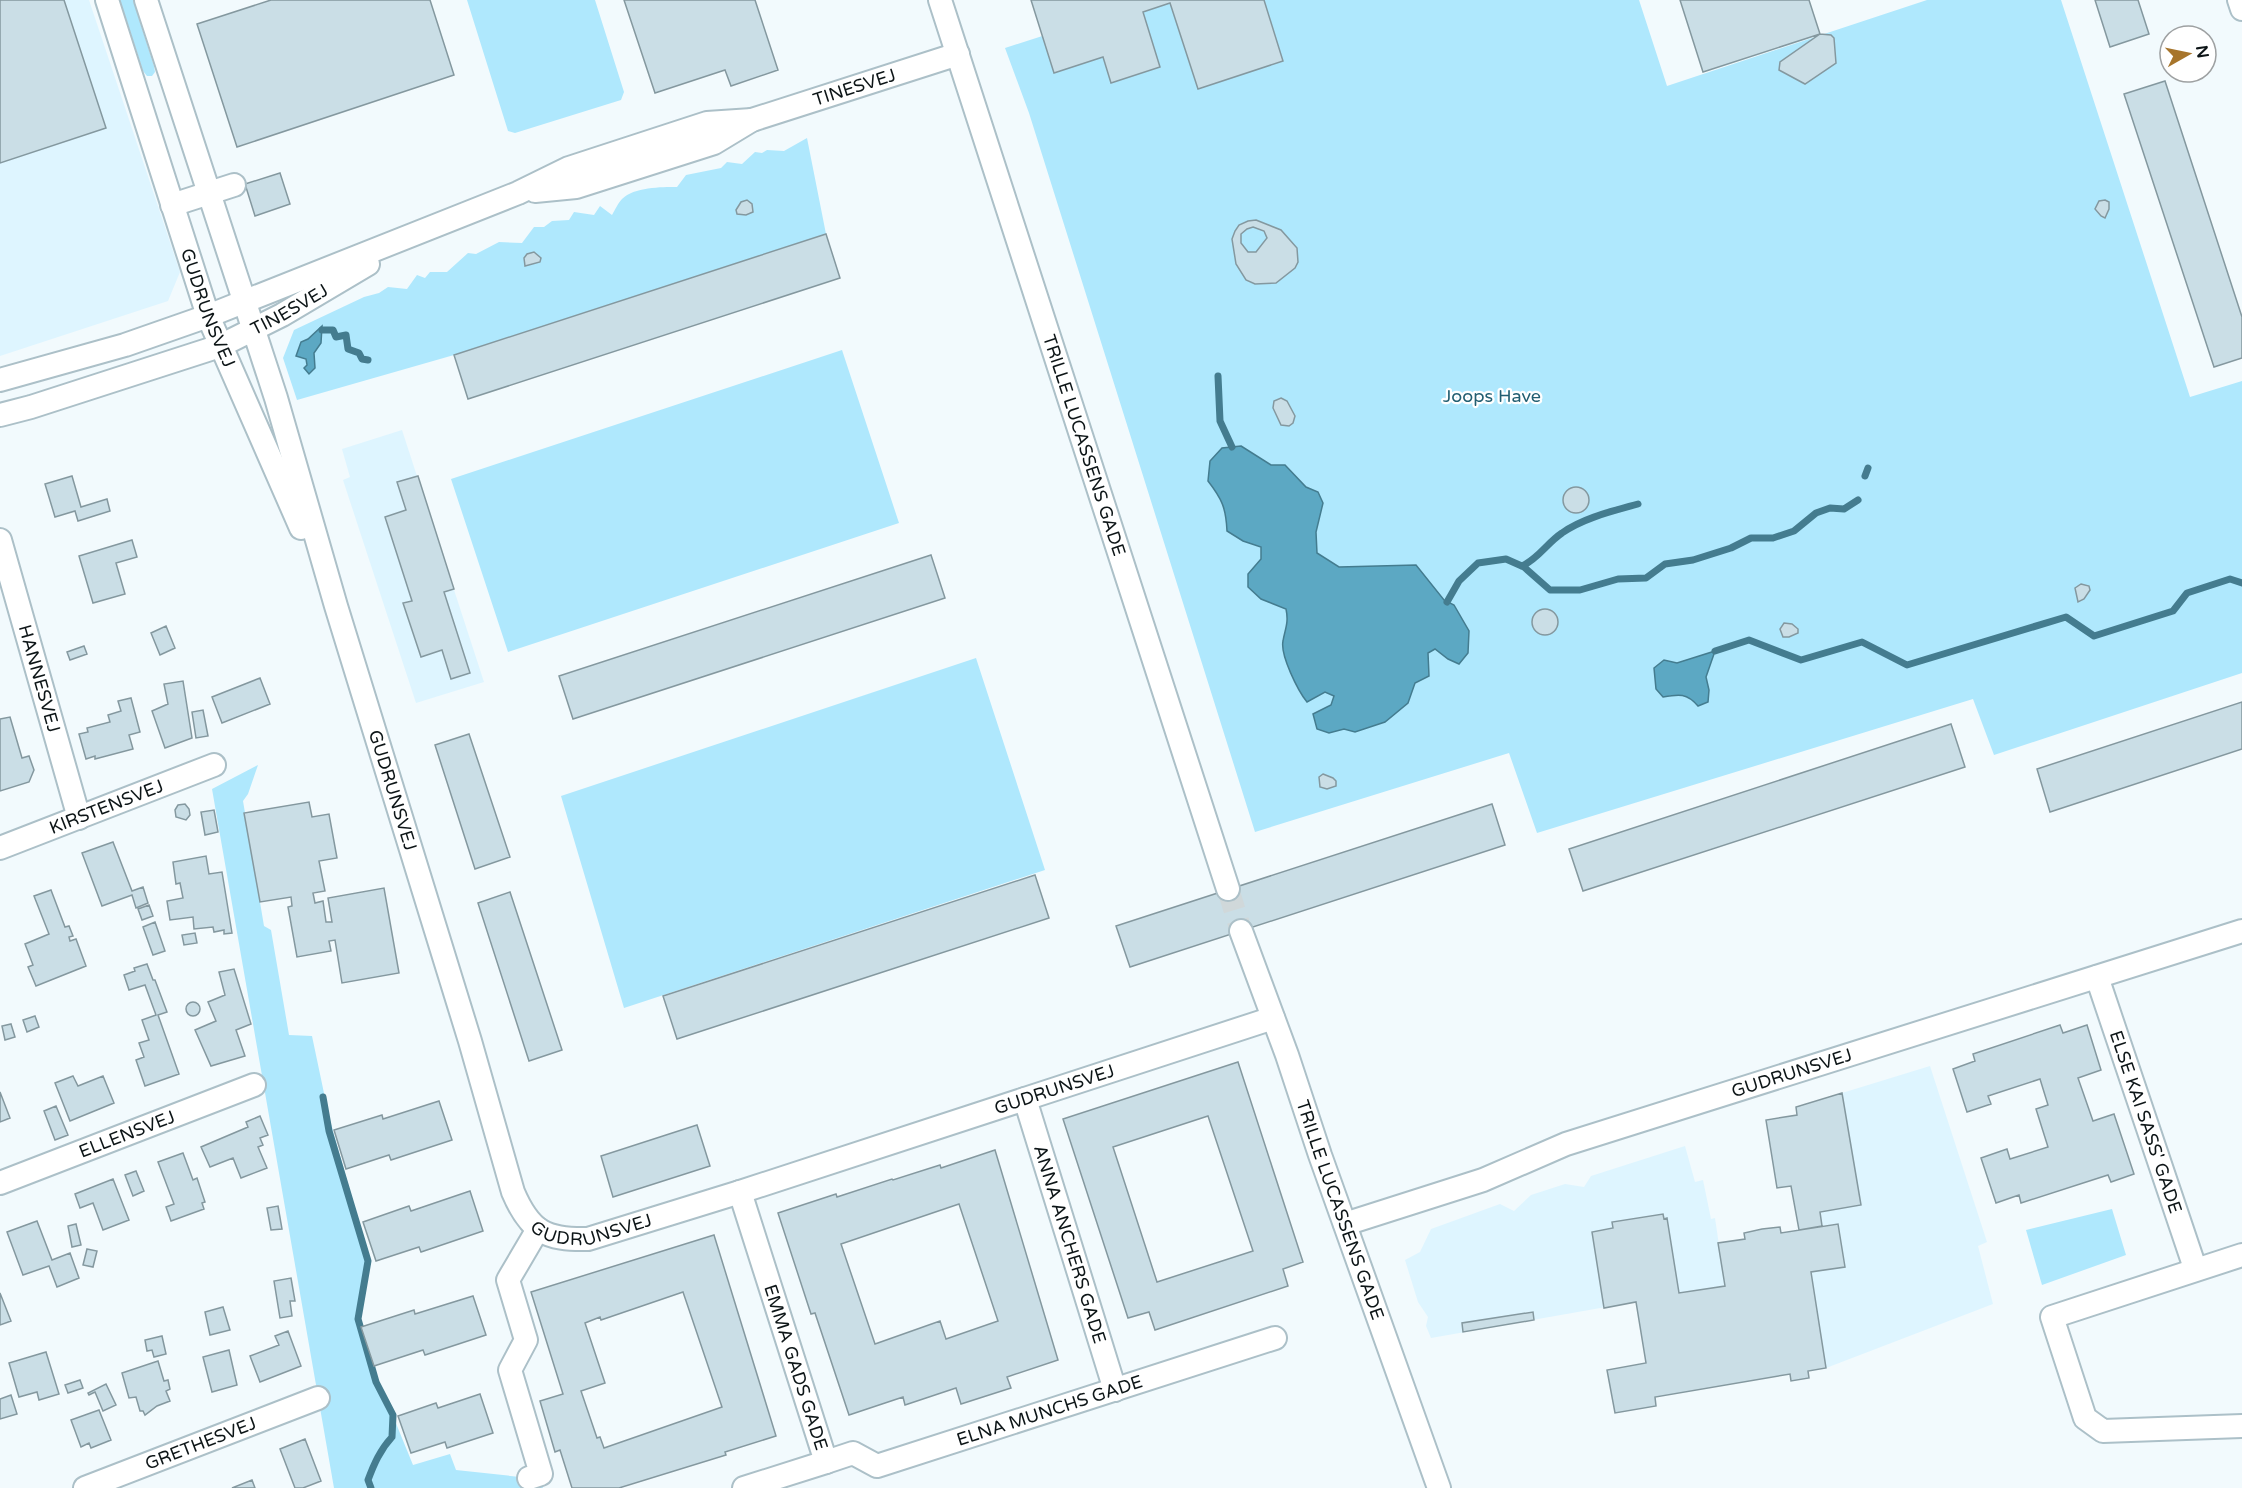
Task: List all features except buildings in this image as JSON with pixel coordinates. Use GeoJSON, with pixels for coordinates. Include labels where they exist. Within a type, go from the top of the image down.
{"type":"FeatureCollection","features":[{"type":"Feature","properties":{"kind":"street","name":"GUDRUNSVEJ"},"geometry":{"type":"LineString","coordinates":[[107,0],[208,316],[336,606]]}},
{"type":"Feature","properties":{"kind":"street","name":"GUDRUNSVEJ"},"geometry":{"type":"LineString","coordinates":[[146,0],[276,398],[336,606],[408,834],[513,1192],[522,1214],[538,1229],[563,1239],[588,1239],[740,1192],[1273,1018]]}},
{"type":"Feature","properties":{"kind":"street","name":"TRILLE LUCASSENS GADE"},"geometry":{"type":"LineString","coordinates":[[940,0],[1228,890]]}},
{"type":"Feature","properties":{"kind":"street"},"geometry":{"type":"LineString","coordinates":[[2239,0],[2242,9]]}},
{"type":"Feature","properties":{"kind":"street","name":"TINESVEJ"},"geometry":{"type":"LineString","coordinates":[[0,380],[124,345],[208,316],[518,193],[576,187],[714,143],[752,120],[958,54]]}},
{"type":"Feature","properties":{"kind":"street"},"geometry":{"type":"LineString","coordinates":[[172,205],[234,185]]}},
{"type":"Feature","properties":{"kind":"street","name":"TINESVEJ"},"geometry":{"type":"LineString","coordinates":[[0,415],[42,404],[220,346],[253,331],[432,227]]}},
{"type":"Feature","properties":{"kind":"street","name":"HANNESVEJ"},"geometry":{"type":"LineString","coordinates":[[0,540],[79,818]]}},
{"type":"Feature","properties":{"kind":"street","name":"KIRSTENSVEJ"},"geometry":{"type":"LineString","coordinates":[[0,848],[214,765]]}},
{"type":"Feature","properties":{"kind":"street","name":"TRILLE LUCASSENS GADE"},"geometry":{"type":"LineString","coordinates":[[1242,931],[1439,1488]]}},
{"type":"Feature","properties":{"kind":"street","name":"GUDRUNSVEJ"},"geometry":{"type":"LineString","coordinates":[[1345,1224],[1483,1180],[1566,1144],[2242,931]]}},
{"type":"Feature","properties":{"kind":"street","name":"ELSE KAI SASS' GADE"},"geometry":{"type":"LineString","coordinates":[[2097,977],[2196,1268]]}},
{"type":"Feature","properties":{"kind":"street","name":"ELLENSVEJ"},"geometry":{"type":"LineString","coordinates":[[0,1183],[254,1085]]}},
{"type":"Feature","properties":{"kind":"street","name":"ANNA ANCHERS GADE"},"geometry":{"type":"LineString","coordinates":[[1024,1099],[1115,1390]]}},
{"type":"Feature","properties":{"kind":"street","name":"EMMA GADS GADE"},"geometry":{"type":"LineString","coordinates":[[740,1192],[826,1462],[744,1488]]}},
{"type":"Feature","properties":{"kind":"street"},"geometry":{"type":"LineString","coordinates":[[529,1478],[541,1474],[510,1370],[526,1340],[508,1280],[538,1229]]}},
{"type":"Feature","properties":{"kind":"street"},"geometry":{"type":"LineString","coordinates":[[2242,1255],[2196,1268],[2052,1317],[2085,1418],[2103,1431],[2242,1426]]}},
{"type":"Feature","properties":{"kind":"street","name":"ELNA MUNCHS GADE"},"geometry":{"type":"LineString","coordinates":[[826,1462],[853,1452],[877,1466],[1275,1338]]}},
{"type":"Feature","properties":{"kind":"street","name":"GRETHESVEJ"},"geometry":{"type":"LineString","coordinates":[[85,1488],[318,1398]]}},
{"type":"Feature","properties":{"kind":"shaded area"},"geometry":{"type":"Polygon","coordinates":[[[0,0],[89,0],[180,272],[168,301],[0,356],[0,0]]]}},
{"type":"Feature","properties":{"kind":"shaded area"},"geometry":{"type":"Polygon","coordinates":[[[322,326],[321,343],[314,353],[315,368],[309,374],[304,368],[307,365],[306,359],[296,356],[301,342],[308,339],[322,326]]]}},
{"type":"Feature","properties":{"kind":"shaded area"},"geometry":{"type":"Polygon","coordinates":[[[402,430],[484,682],[416,703],[343,480],[350,477],[342,449],[402,430]]]}},
{"type":"Feature","properties":{"kind":"shaded area"},"geometry":{"type":"Polygon","coordinates":[[[1241,446],[1271,465],[1285,465],[1306,487],[1318,492],[1323,503],[1316,532],[1317,553],[1339,567],[1416,565],[1444,600],[1454,605],[1469,631],[1468,653],[1459,664],[1435,649],[1428,653],[1429,676],[1415,683],[1408,703],[1385,722],[1355,732],[1344,729],[1329,733],[1317,729],[1313,714],[1331,705],[1334,696],[1325,692],[1307,702],[1299,690],[1284,655],[1286,609],[1261,599],[1248,587],[1248,574],[1261,559],[1261,547],[1243,541],[1227,531],[1222,504],[1208,481],[1210,461],[1222,448],[1241,446]]]}},
{"type":"Feature","properties":{"kind":"shaded area"},"geometry":{"type":"Polygon","coordinates":[[[1715,651],[1706,677],[1709,690],[1708,702],[1698,706],[1682,696],[1663,697],[1656,689],[1654,668],[1664,660],[1677,663],[1715,651]]]}},
{"type":"Feature","properties":{"kind":"shaded area"},"geometry":{"type":"Polygon","coordinates":[[[1930,1066],[1987,1242],[1978,1246],[1993,1304],[1826,1368],[1811,1272],[1845,1266],[1838,1224],[1822,1226],[1820,1212],[1861,1204],[1842,1093],[1930,1066]]]}},
{"type":"Feature","properties":{"kind":"shaded area"},"geometry":{"type":"Polygon","coordinates":[[[1685,1146],[1695,1182],[1703,1180],[1711,1219],[1715,1218],[1725,1286],[1431,1338],[1426,1326],[1428,1317],[1418,1302],[1405,1260],[1420,1252],[1431,1229],[1500,1204],[1514,1211],[1531,1195],[1565,1184],[1584,1187],[1591,1176],[1685,1146]]]}},
{"type":"Feature","properties":{"kind":"green space"},"geometry":{"type":"Polygon","coordinates":[[[120,0],[133,0],[154,66],[155,72],[152,76],[147,76],[143,71],[120,0]]]}},
{"type":"Feature","properties":{"kind":"green space"},"geometry":{"type":"Polygon","coordinates":[[[467,0],[595,0],[624,92],[621,100],[515,133],[508,131],[467,0]]]}},
{"type":"Feature","properties":{"kind":"green space","name":"Joops Have"},"geometry":{"type":"Polygon","coordinates":[[[1154,0],[1639,0],[1667,86],[1927,0],[2061,0],[2190,397],[2242,381],[2242,673],[1994,755],[1973,699],[1537,833],[1509,753],[1255,832],[1029,113],[1005,48],[1154,0]]]}},
{"type":"Feature","properties":{"kind":"green space"},"geometry":{"type":"Polygon","coordinates":[[[807,138],[826,234],[454,355],[297,400],[283,358],[294,330],[388,287],[407,289],[417,275],[425,278],[430,272],[447,272],[468,253],[476,254],[499,242],[522,243],[534,227],[544,227],[552,221],[569,220],[574,212],[594,215],[600,206],[612,215],[622,199],[633,192],[648,188],[677,187],[686,175],[721,168],[727,162],[742,164],[755,152],[784,151],[807,138]]]}},
{"type":"Feature","properties":{"kind":"green space"},"geometry":{"type":"Polygon","coordinates":[[[842,350],[899,523],[508,652],[451,479],[842,350]]]}},
{"type":"Feature","properties":{"kind":"green space"},"geometry":{"type":"Polygon","coordinates":[[[976,658],[1045,870],[624,1008],[561,796],[976,658]]]}},
{"type":"Feature","properties":{"kind":"green space"},"geometry":{"type":"Polygon","coordinates":[[[258,765],[248,794],[243,801],[264,926],[271,930],[289,1035],[312,1036],[329,1117],[370,1261],[359,1322],[373,1367],[413,1465],[450,1454],[456,1470],[539,1479],[543,1488],[334,1488],[212,789],[258,765]]]}},
{"type":"Feature","properties":{"kind":"green space"},"geometry":{"type":"Polygon","coordinates":[[[2112,1209],[2126,1255],[2042,1285],[2026,1230],[2112,1209]]]}},
{"type":"Feature","properties":{"kind":"waterway"},"geometry":{"type":"LineString","coordinates":[[322,330],[333,330],[336,337],[346,335],[348,349],[359,353],[362,359],[368,360]]}},
{"type":"Feature","properties":{"kind":"waterway"},"geometry":{"type":"LineString","coordinates":[[1218,376],[1220,421],[1232,447]]}},
{"type":"Feature","properties":{"kind":"waterway"},"geometry":{"type":"LineString","coordinates":[[1865,476],[1868,468]]}},
{"type":"Feature","properties":{"kind":"waterway"},"geometry":{"type":"LineString","coordinates":[[1447,602],[1459,581],[1478,563],[1506,559],[1524,567],[1550,590],[1580,590],[1618,579],[1646,578],[1665,564],[1693,560],[1731,548],[1751,538],[1773,538],[1794,531],[1816,513],[1830,508],[1844,509],[1858,500]]}},
{"type":"Feature","properties":{"kind":"waterway"},"geometry":{"type":"LineString","coordinates":[[1522,566],[1557,537],[1579,523],[1638,504]]}},
{"type":"Feature","properties":{"kind":"waterway"},"geometry":{"type":"LineString","coordinates":[[1715,651],[1749,640],[1801,660],[1862,642],[1907,665],[2066,617],[2094,636],[2173,611],[2187,593],[2230,579],[2242,583]]}},
{"type":"Feature","properties":{"kind":"waterway"},"geometry":{"type":"LineString","coordinates":[[323,1097],[329,1131],[368,1261],[358,1319],[376,1382],[393,1415],[392,1437],[381,1452],[368,1480],[371,1488]]}},
{"type":"Feature","properties":{"kind":"tunnel"},"geometry":{"type":"LineString","coordinates":[[1228,889],[1241,931]]}}]}
